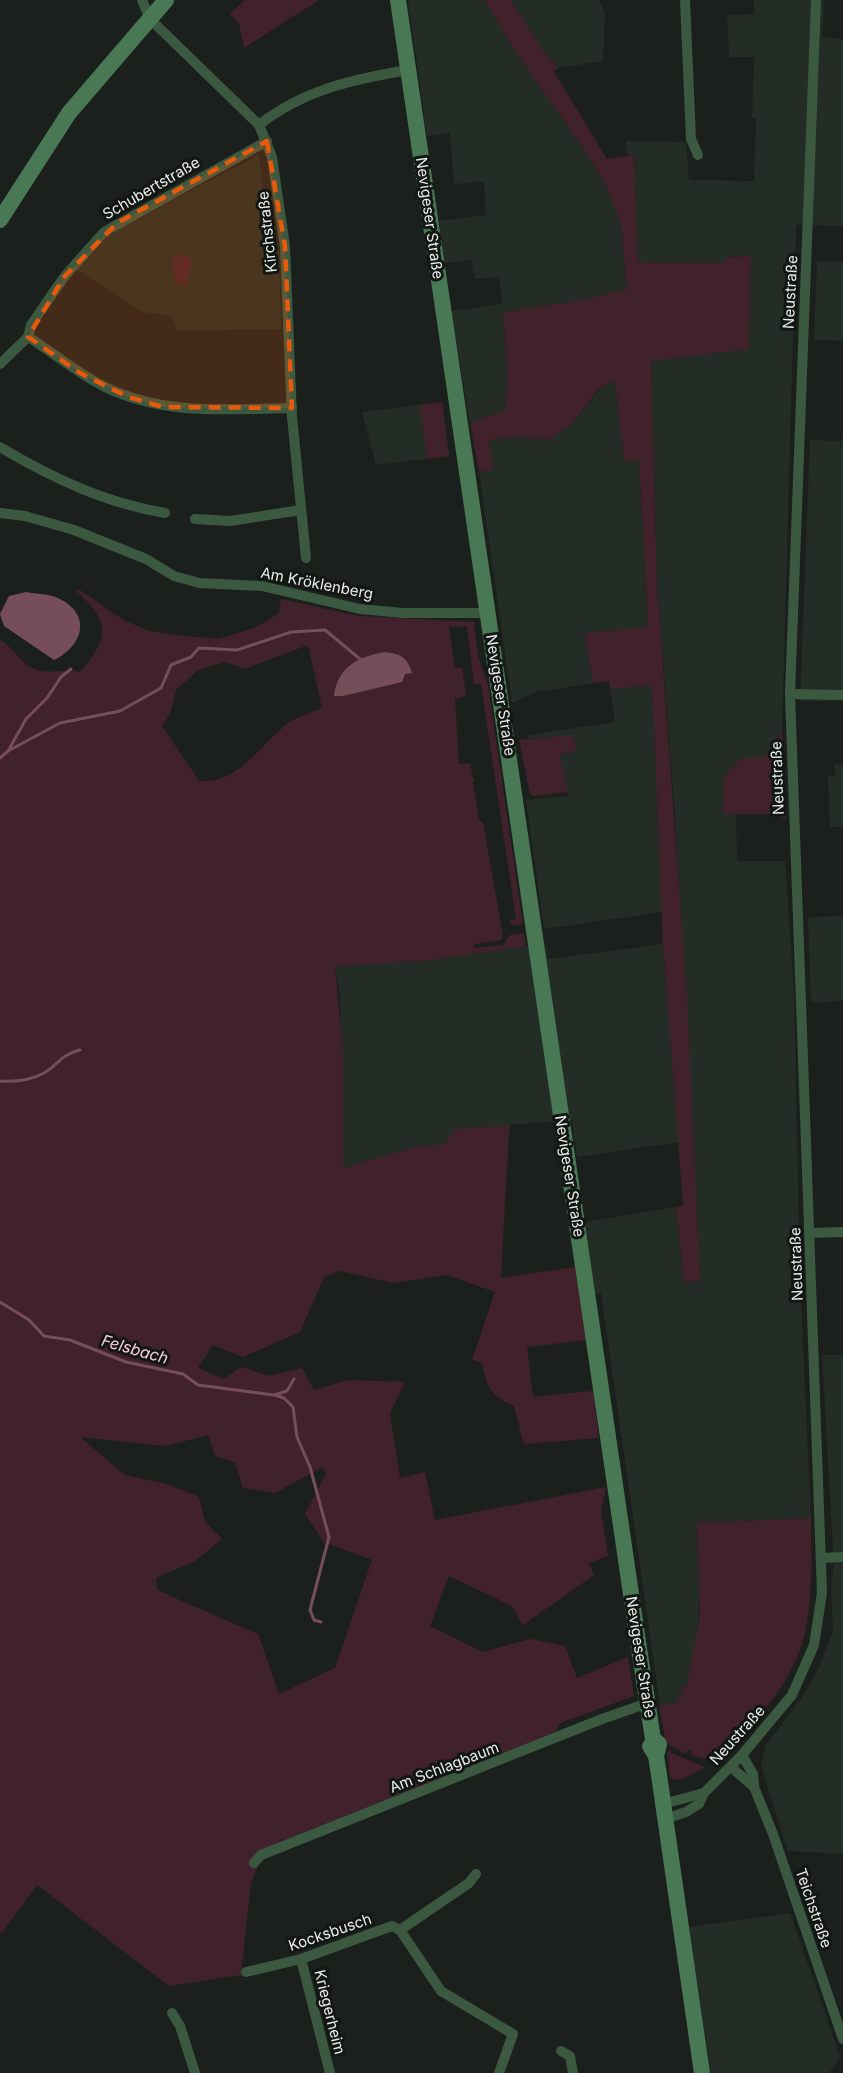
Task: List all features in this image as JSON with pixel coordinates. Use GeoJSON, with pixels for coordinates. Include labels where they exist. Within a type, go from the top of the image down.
{"type":"FeatureCollection","features":[{"type":"Feature","properties":{"kind":"main road"},"geometry":{"type":"LineString","coordinates":[[0,220],[69,113],[166,0]]}},
{"type":"Feature","properties":{"kind":"main road","name":"Nevigeser Straße"},"geometry":{"type":"LineString","coordinates":[[398,0],[702,2073]]}},
{"type":"Feature","properties":{"kind":"street","name":"Kirchstraße"},"geometry":{"type":"LineString","coordinates":[[142,0],[150,19],[259,125],[272,157],[285,246],[292,408],[306,558]]}},
{"type":"Feature","properties":{"kind":"street"},"geometry":{"type":"LineString","coordinates":[[685,0],[691,139],[698,155]]}},
{"type":"Feature","properties":{"kind":"street","name":"Neustraße"},"geometry":{"type":"LineString","coordinates":[[664,1812],[704,1793],[742,1755],[792,1695],[808,1663],[820,1615],[822,1558],[790,694],[816,0]]}},
{"type":"Feature","properties":{"kind":"street"},"geometry":{"type":"LineString","coordinates":[[259,125],[285,107],[343,82],[408,69]]}},
{"type":"Feature","properties":{"kind":"street","name":"Schubertstraße"},"geometry":{"type":"LineString","coordinates":[[0,364],[27,336],[31,325],[64,277],[104,232],[267,141]]}},
{"type":"Feature","properties":{"kind":"street"},"geometry":{"type":"LineString","coordinates":[[27,336],[105,387],[143,402],[184,410],[292,408]]}},
{"type":"Feature","properties":{"kind":"street"},"geometry":{"type":"LineString","coordinates":[[0,447],[38,470],[88,492],[139,509],[165,513]]}},
{"type":"Feature","properties":{"kind":"street"},"geometry":{"type":"LineString","coordinates":[[195,519],[230,520],[301,510]]}},
{"type":"Feature","properties":{"kind":"street","name":"Am Kröklenberg"},"geometry":{"type":"LineString","coordinates":[[0,513],[25,516],[74,530],[146,559],[174,576],[199,583],[262,586],[360,609],[426,614]]}},
{"type":"Feature","properties":{"kind":"street","name":"Nevigeser Straße"},"geometry":{"type":"LineString","coordinates":[[426,614],[488,613]]}},
{"type":"Feature","properties":{"kind":"street"},"geometry":{"type":"LineString","coordinates":[[790,694],[843,695]]}},
{"type":"Feature","properties":{"kind":"street"},"geometry":{"type":"LineString","coordinates":[[809,1233],[843,1232]]}},
{"type":"Feature","properties":{"kind":"street"},"geometry":{"type":"LineString","coordinates":[[822,1558],[843,1557]]}},
{"type":"Feature","properties":{"kind":"street","name":"Am Schlagbaum"},"geometry":{"type":"LineString","coordinates":[[254,1863],[261,1855],[602,1719],[648,1703]]}},
{"type":"Feature","properties":{"kind":"street","name":"Teichstraße"},"geometry":{"type":"LineString","coordinates":[[742,1755],[755,1779],[754,1787]]}},
{"type":"Feature","properties":{"kind":"street","name":"Teichstraße"},"geometry":{"type":"LineString","coordinates":[[731,1767],[754,1787],[839,2010],[843,2039]]}},
{"type":"Feature","properties":{"kind":"street","name":"Kocksbusch"},"geometry":{"type":"LineString","coordinates":[[246,1972],[301,1959],[392,1926],[400,1930],[469,1883],[476,1874]]}},
{"type":"Feature","properties":{"kind":"street"},"geometry":{"type":"LineString","coordinates":[[400,1930],[441,1991],[513,2034],[499,2073]]}},
{"type":"Feature","properties":{"kind":"street","name":"Kriegerheim"},"geometry":{"type":"LineString","coordinates":[[301,1959],[330,2073]]}},
{"type":"Feature","properties":{"kind":"street"},"geometry":{"type":"LineString","coordinates":[[172,2013],[180,2026],[195,2073]]}},
{"type":"Feature","properties":{"kind":"street"},"geometry":{"type":"LineString","coordinates":[[561,2051],[570,2056],[573,2073]]}},
{"type":"Feature","properties":{"kind":"highlighted area"},"geometry":{"type":"Polygon","coordinates":[[[267,141],[285,246],[292,408],[163,407],[128,397],[80,373],[28,337],[64,277],[117,223],[267,141]]]}},
{"type":"Feature","properties":{"kind":"shaded area"},"geometry":{"type":"Polygon","coordinates":[[[245,0],[319,0],[244,48],[239,24],[230,14],[245,0]]]}},
{"type":"Feature","properties":{"kind":"shaded area"},"geometry":{"type":"Polygon","coordinates":[[[408,0],[485,0],[517,54],[592,161],[608,189],[621,225],[627,289],[583,300],[503,312],[508,373],[505,411],[470,423],[451,311],[502,304],[499,277],[475,279],[471,260],[445,263],[439,221],[486,215],[484,182],[454,184],[450,133],[427,136],[408,0]]]}},
{"type":"Feature","properties":{"kind":"shaded area"},"geometry":{"type":"Polygon","coordinates":[[[485,0],[511,0],[545,54],[559,68],[553,70],[607,159],[634,155],[638,262],[716,263],[726,262],[727,257],[751,256],[749,349],[651,361],[657,583],[687,997],[700,1281],[684,1282],[676,1207],[683,1206],[663,944],[652,685],[610,689],[609,681],[593,683],[585,633],[648,627],[639,460],[624,461],[615,380],[598,390],[572,424],[550,439],[512,437],[489,440],[493,469],[479,472],[470,423],[505,410],[508,373],[503,312],[583,300],[627,289],[621,225],[608,189],[592,161],[517,54],[485,0]]]}},
{"type":"Feature","properties":{"kind":"shaded area"},"geometry":{"type":"Polygon","coordinates":[[[511,0],[599,0],[605,13],[603,61],[559,68],[545,54],[511,0]]]}},
{"type":"Feature","properties":{"kind":"shaded area"},"geometry":{"type":"Polygon","coordinates":[[[754,0],[824,0],[822,37],[843,39],[843,226],[796,225],[782,731],[764,758],[741,758],[722,814],[736,814],[737,861],[785,861],[794,991],[800,1279],[811,1518],[697,1523],[700,1594],[696,1646],[687,1686],[679,1703],[660,1705],[601,1293],[579,1294],[568,1225],[676,1207],[684,1282],[700,1281],[675,816],[657,583],[651,360],[751,256],[727,257],[726,262],[716,263],[638,262],[634,155],[627,155],[626,141],[686,142],[689,180],[754,181],[756,118],[752,118],[754,57],[729,57],[727,15],[754,14],[754,0]]]}},
{"type":"Feature","properties":{"kind":"shaded area"},"geometry":{"type":"Polygon","coordinates":[[[259,155],[270,249],[279,250],[281,329],[177,331],[172,316],[142,312],[77,270],[109,234],[259,155]]]}},
{"type":"Feature","properties":{"kind":"shaded area"},"geometry":{"type":"Polygon","coordinates":[[[176,254],[188,256],[192,262],[187,285],[175,283],[172,260],[176,254]]]}},
{"type":"Feature","properties":{"kind":"shaded area"},"geometry":{"type":"Polygon","coordinates":[[[817,261],[843,262],[843,341],[814,340],[817,261]]]}},
{"type":"Feature","properties":{"kind":"shaded area"},"geometry":{"type":"Polygon","coordinates":[[[615,379],[624,460],[639,460],[648,628],[585,633],[593,683],[536,692],[512,703],[479,472],[493,469],[488,440],[512,437],[550,439],[572,424],[599,390],[615,379]]]}},
{"type":"Feature","properties":{"kind":"shaded area"},"geometry":{"type":"Polygon","coordinates":[[[442,402],[449,456],[376,465],[362,412],[442,402]]]}},
{"type":"Feature","properties":{"kind":"shaded area"},"geometry":{"type":"Polygon","coordinates":[[[442,402],[449,456],[427,459],[420,405],[442,402]]]}},
{"type":"Feature","properties":{"kind":"shaded area"},"geometry":{"type":"Polygon","coordinates":[[[843,430],[843,701],[800,701],[810,440],[842,441],[843,430]]]}},
{"type":"Feature","properties":{"kind":"shaded area"},"geometry":{"type":"Polygon","coordinates":[[[75,590],[80,590],[125,621],[150,631],[219,639],[257,627],[279,613],[281,599],[359,616],[474,622],[478,656],[488,686],[523,924],[512,926],[510,920],[516,919],[481,684],[474,684],[467,626],[449,627],[455,668],[462,667],[466,696],[455,699],[459,764],[470,763],[473,779],[475,779],[473,783],[479,820],[483,822],[503,936],[501,940],[474,944],[474,948],[503,945],[510,935],[524,933],[526,946],[425,961],[335,966],[343,1050],[343,1168],[420,1146],[443,1145],[457,1129],[509,1125],[501,1278],[575,1267],[587,1340],[527,1347],[533,1397],[593,1391],[599,1438],[524,1444],[514,1406],[495,1395],[488,1385],[482,1363],[472,1360],[495,1292],[447,1275],[393,1283],[340,1271],[324,1277],[300,1332],[243,1357],[213,1345],[198,1368],[224,1379],[241,1367],[269,1376],[302,1368],[314,1390],[349,1380],[405,1382],[390,1413],[400,1478],[425,1472],[435,1520],[606,1487],[601,1510],[608,1556],[589,1563],[594,1575],[523,1625],[512,1606],[449,1576],[430,1626],[483,1652],[530,1639],[565,1646],[577,1678],[628,1657],[634,1696],[560,1723],[554,1733],[274,1844],[261,1859],[251,1883],[241,1975],[169,1986],[37,1885],[2,1933],[0,1931],[0,640],[26,664],[37,670],[80,672],[97,649],[102,630],[95,611],[75,590]],[[308,645],[245,669],[226,662],[198,670],[176,690],[170,714],[162,726],[199,781],[227,776],[249,760],[291,721],[322,708],[308,645]],[[208,1435],[166,1446],[80,1437],[125,1475],[167,1484],[199,1497],[205,1522],[222,1539],[195,1561],[156,1578],[157,1590],[258,1634],[279,1694],[335,1668],[372,1560],[324,1542],[305,1514],[326,1474],[322,1467],[275,1493],[243,1488],[235,1462],[215,1456],[208,1435]]]}},
{"type":"Feature","properties":{"kind":"shaded area"},"geometry":{"type":"Polygon","coordinates":[[[26,592],[58,598],[69,605],[80,621],[80,630],[72,647],[54,660],[4,626],[0,614],[9,596],[26,592]]]}},
{"type":"Feature","properties":{"kind":"shaded area"},"geometry":{"type":"Polygon","coordinates":[[[385,652],[403,657],[412,673],[405,674],[402,682],[343,696],[334,696],[339,678],[350,665],[366,657],[385,652]]]}},
{"type":"Feature","properties":{"kind":"shaded area"},"geometry":{"type":"Polygon","coordinates":[[[652,684],[662,912],[544,929],[526,800],[568,796],[560,755],[577,750],[546,737],[529,739],[528,735],[615,722],[610,689],[652,684]]]}},
{"type":"Feature","properties":{"kind":"shaded area"},"geometry":{"type":"Polygon","coordinates":[[[782,731],[786,819],[771,814],[722,814],[725,775],[741,758],[764,758],[782,731]]]}},
{"type":"Feature","properties":{"kind":"shaded area"},"geometry":{"type":"Polygon","coordinates":[[[572,735],[578,750],[560,755],[568,792],[535,796],[530,794],[519,740],[572,735]]]}},
{"type":"Feature","properties":{"kind":"shaded area"},"geometry":{"type":"Polygon","coordinates":[[[843,764],[843,827],[830,827],[828,776],[836,776],[834,765],[843,764]]]}},
{"type":"Feature","properties":{"kind":"shaded area"},"geometry":{"type":"Polygon","coordinates":[[[843,916],[843,1001],[811,1003],[808,917],[843,916]]]}},
{"type":"Feature","properties":{"kind":"shaded area"},"geometry":{"type":"Polygon","coordinates":[[[546,943],[548,959],[663,944],[679,1142],[577,1157],[572,1120],[510,1125],[500,1278],[343,1168],[340,995],[335,966],[425,961],[546,943]]]}},
{"type":"Feature","properties":{"kind":"shaded area"},"geometry":{"type":"Polygon","coordinates":[[[822,1355],[843,1355],[843,1854],[788,1851],[761,1766],[765,1746],[800,1700],[819,1668],[833,1631],[831,1585],[834,1567],[822,1355]]]}},
{"type":"Feature","properties":{"kind":"shaded area"},"geometry":{"type":"Polygon","coordinates":[[[811,1518],[809,1612],[796,1661],[783,1685],[765,1710],[730,1747],[719,1755],[700,1758],[693,1756],[690,1749],[686,1754],[666,1743],[659,1705],[679,1703],[678,1696],[682,1695],[681,1688],[687,1686],[700,1613],[697,1523],[811,1518]]]}},
{"type":"Feature","properties":{"kind":"shaded area"},"geometry":{"type":"Polygon","coordinates":[[[667,1751],[705,1767],[683,1779],[674,1780],[670,1777],[667,1751]]]}},
{"type":"Feature","properties":{"kind":"shaded area"},"geometry":{"type":"Polygon","coordinates":[[[790,1913],[840,2057],[829,2073],[711,2073],[689,1927],[790,1913]]]}},
{"type":"Feature","properties":{"kind":"waterway"},"geometry":{"type":"LineString","coordinates":[[8,751],[60,723],[120,711],[161,688],[171,665],[191,657],[199,648],[237,650],[291,632],[325,630],[360,659]]}},
{"type":"Feature","properties":{"kind":"waterway"},"geometry":{"type":"LineString","coordinates":[[0,758],[8,751],[26,719],[47,698],[61,677],[71,669]]}},
{"type":"Feature","properties":{"kind":"waterway"},"geometry":{"type":"LineString","coordinates":[[0,1081],[22,1080],[39,1075],[67,1055],[80,1050]]}},
{"type":"Feature","properties":{"kind":"waterway","name":"Felsbach"},"geometry":{"type":"LineString","coordinates":[[0,1302],[29,1320],[44,1336],[70,1340],[126,1362],[183,1374],[198,1385],[274,1395],[287,1391],[294,1379]]}},
{"type":"Feature","properties":{"kind":"waterway","name":"Felsbach"},"geometry":{"type":"LineString","coordinates":[[275,1395],[284,1398],[293,1407],[297,1437],[310,1467],[329,1537],[310,1610],[314,1620],[321,1622]]}}]}
